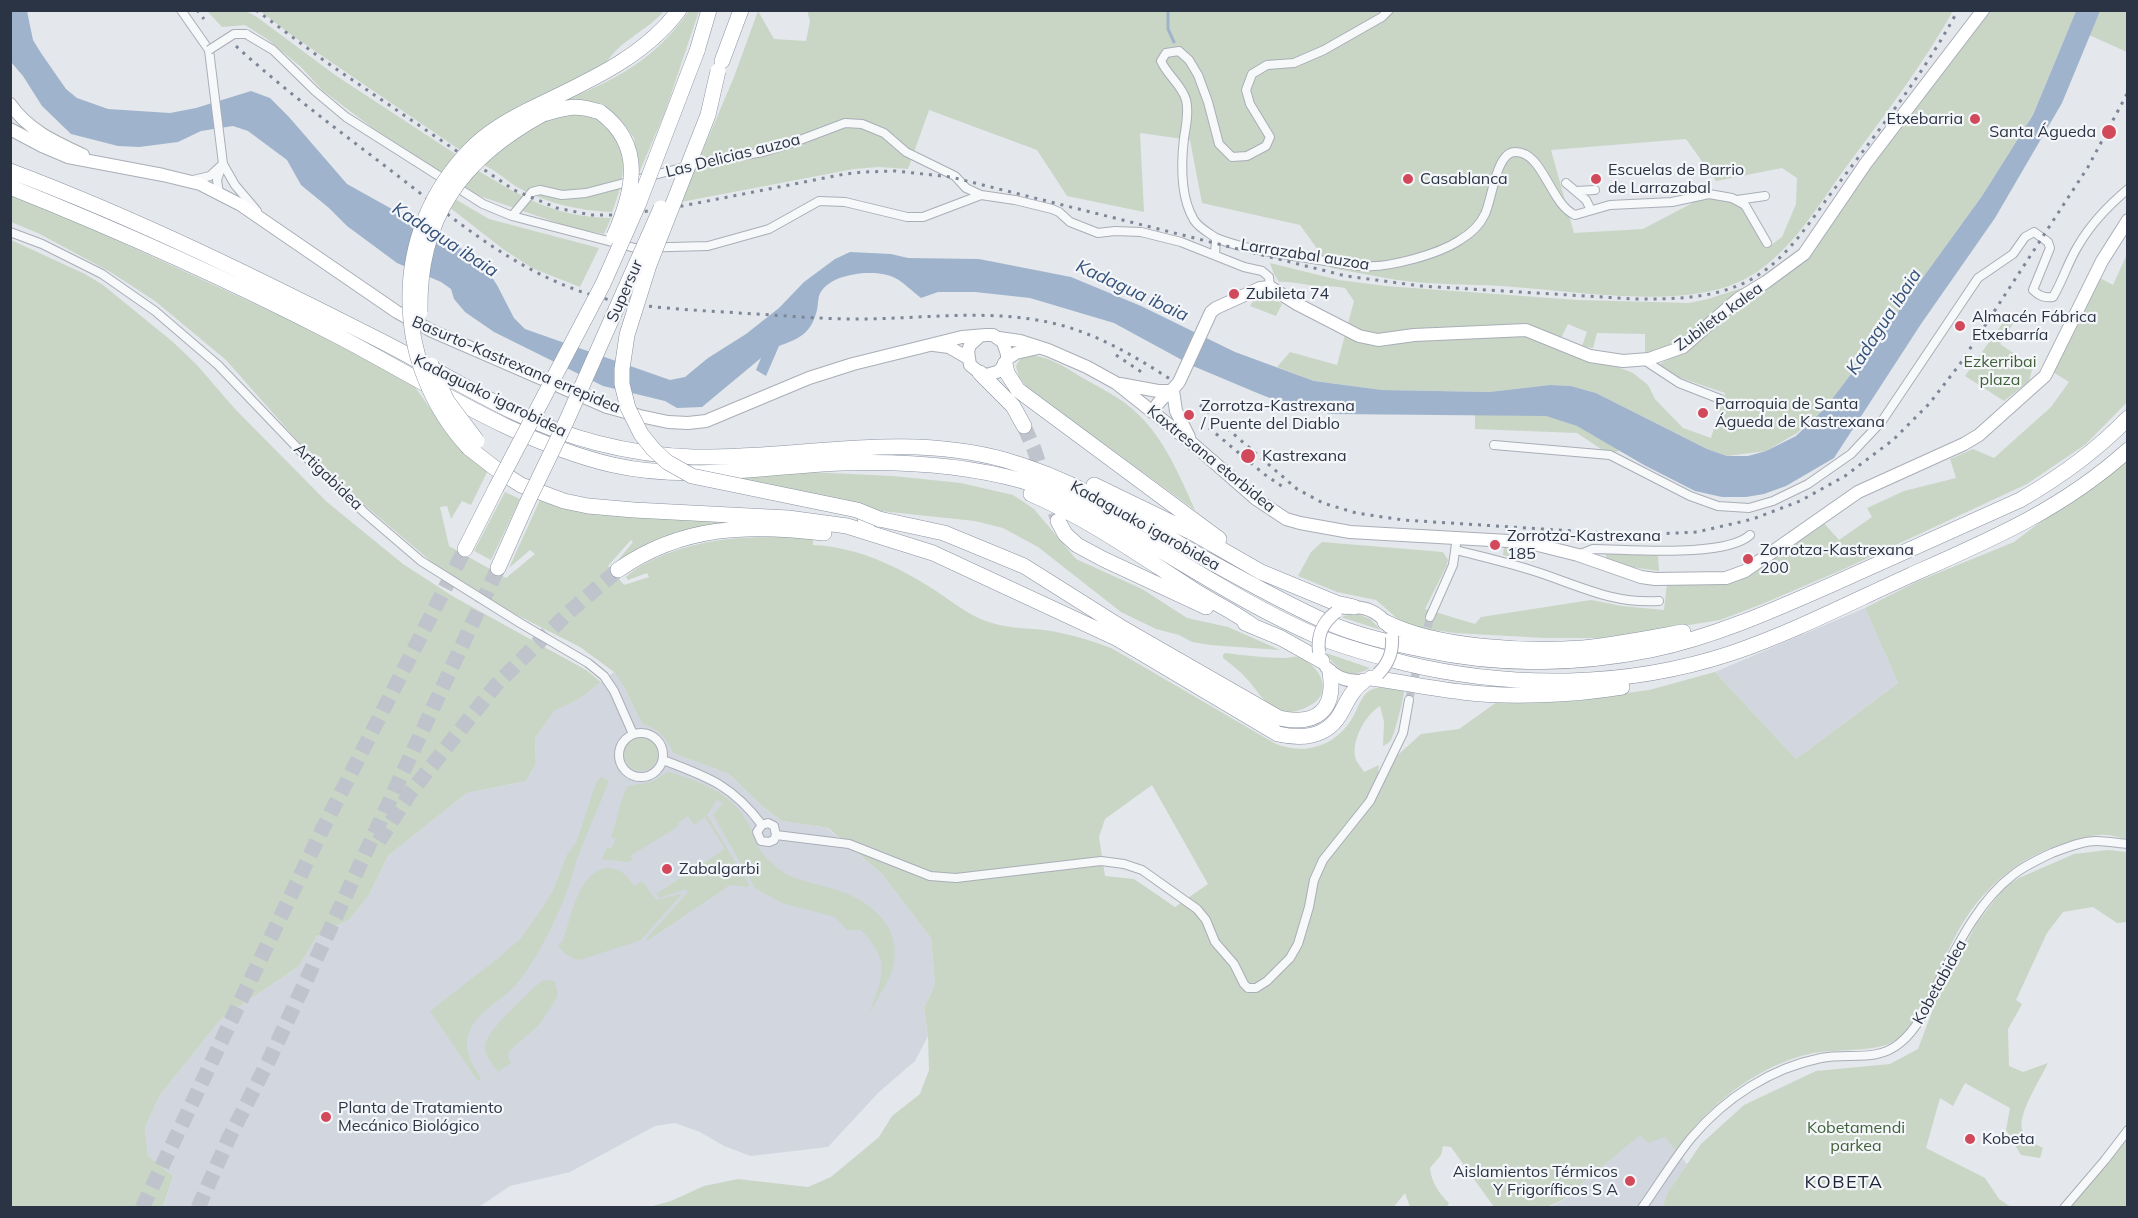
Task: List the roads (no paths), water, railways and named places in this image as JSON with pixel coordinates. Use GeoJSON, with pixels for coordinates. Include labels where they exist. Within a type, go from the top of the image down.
{"type":"FeatureCollection","features":[{"type":"Feature","properties":{"kind":"highway"},"geometry":{"type":"LineString","coordinates":[[679,10],[654,37],[633,55],[541,110],[492,146],[469,167],[450,193],[435,223],[421,269],[420,319],[428,358],[447,401],[473,444],[497,460],[523,476],[546,486],[593,498],[634,505],[788,518],[847,526],[933,553],[1118,639],[1278,734],[1296,738],[1312,736],[1326,729],[1338,718],[1355,687],[1371,677],[1460,692],[1493,695],[1559,693],[1618,688],[1645,683],[1678,675],[1704,661]]}},
{"type":"Feature","properties":{"kind":"highway","name":"Supersur"},"geometry":{"type":"LineString","coordinates":[[465,549],[603,284],[633,215],[697,51],[709,10]]}},
{"type":"Feature","properties":{"kind":"highway","name":"Supersur"},"geometry":{"type":"LineString","coordinates":[[498,568],[611,322],[720,66],[741,10]]}},
{"type":"Feature","properties":{"kind":"highway"},"geometry":{"type":"LineString","coordinates":[[720,66],[708,115],[649,265],[627,334],[622,384],[628,408],[641,434],[653,449],[679,470],[692,476],[857,510],[879,519],[944,533],[1024,566],[1124,629],[1279,718],[1296,722],[1309,719],[1320,713],[1328,704],[1333,688],[1324,662],[1281,638],[1237,621],[1103,560],[1077,545],[1065,534],[1058,521]]}},
{"type":"Feature","properties":{"kind":"highway"},"geometry":{"type":"LineString","coordinates":[[541,110],[581,106],[600,112],[612,121],[624,135],[630,151],[632,168],[618,226],[584,303],[573,341]]}},
{"type":"Feature","properties":{"kind":"highway","name":"Kadaguako igarobidea"},"geometry":{"type":"LineString","coordinates":[[10,171],[106,210],[280,290],[543,425],[577,438],[619,448],[691,457],[872,446],[945,448],[999,458],[1068,482],[1266,592],[1326,622],[1363,635],[1413,648],[1486,660],[1557,661],[1651,650],[1721,629],[1775,609],[2020,500],[2048,484],[2091,453],[2127,418]]}},
{"type":"Feature","properties":{"kind":"highway","name":"Kadaguako igarobidea"},"geometry":{"type":"LineString","coordinates":[[10,187],[204,271],[342,339],[476,411],[534,439],[577,455],[616,465],[657,471],[742,471],[860,463],[940,465],[1031,483],[1062,496],[1137,536],[1225,589],[1317,636],[1355,651],[1448,673],[1521,681],[1561,682],[1620,678],[1704,661],[1757,644],[1832,612],[2036,517],[2080,489],[2127,450]]}},
{"type":"Feature","properties":{"kind":"highway"},"geometry":{"type":"LineString","coordinates":[[1006,362],[1007,373],[1018,390],[1227,545],[1287,576],[1298,587]]}},
{"type":"Feature","properties":{"kind":"highway"},"geometry":{"type":"LineString","coordinates":[[981,373],[1013,406],[1024,426]]}},
{"type":"Feature","properties":{"kind":"highway"},"geometry":{"type":"LineString","coordinates":[[945,448],[970,445],[1032,459],[1124,498],[1193,533],[1261,572],[1336,603],[1354,607]]}},
{"type":"Feature","properties":{"kind":"highway"},"geometry":{"type":"LineString","coordinates":[[970,470],[1065,510],[1253,626]]}},
{"type":"Feature","properties":{"kind":"highway"},"geometry":{"type":"LineString","coordinates":[[634,505],[770,507],[849,518],[879,519]]}},
{"type":"Feature","properties":{"kind":"highway"},"geometry":{"type":"LineString","coordinates":[[618,570],[638,556],[662,544],[732,529],[788,529],[846,536],[872,534]]}},
{"type":"Feature","properties":{"kind":"highway"},"geometry":{"type":"LineString","coordinates":[[1385,622],[1404,631],[1428,638],[1488,646],[1541,648],[1583,648],[1698,629],[1721,629]]}},
{"type":"Feature","properties":{"kind":"street"},"geometry":{"type":"LineString","coordinates":[[181,10],[209,50],[223,164],[243,197],[270,225]]}},
{"type":"Feature","properties":{"kind":"street"},"geometry":{"type":"LineString","coordinates":[[1215,255],[1216,238],[1194,221],[1185,197],[1183,180],[1186,99],[1165,71],[1161,61],[1166,53],[1179,51],[1189,60],[1208,102],[1219,144],[1232,157],[1247,156],[1266,146],[1270,137],[1250,104],[1245,90],[1252,74],[1267,65],[1294,63],[1324,50],[1382,17],[1389,10]]}},
{"type":"Feature","properties":{"kind":"street","name":"Zubileta kalea"},"geometry":{"type":"LineString","coordinates":[[1270,287],[1304,308],[1359,336],[1368,338],[1526,330],[1590,356],[1623,361],[1662,355],[1683,347],[1738,299],[1766,282],[1803,254],[1866,163],[1983,10]]}},
{"type":"Feature","properties":{"kind":"street","name":"Las Delicias auzoa"},"geometry":{"type":"LineString","coordinates":[[209,50],[234,34],[246,34],[273,50],[315,91],[346,117],[483,204],[512,216],[635,248],[708,246],[769,230],[819,201],[845,202],[907,217],[923,217],[981,195]]}},
{"type":"Feature","properties":{"kind":"street","name":"Basurto-Kastrexana errepidea"},"geometry":{"type":"LineString","coordinates":[[10,104],[19,116],[35,130],[98,161]]}},
{"type":"Feature","properties":{"kind":"street","name":"Las Delicias auzoa"},"geometry":{"type":"LineString","coordinates":[[512,216],[532,192],[540,190],[562,195],[586,193],[700,163],[764,152],[792,144],[845,123],[862,124],[884,133],[906,152],[955,176],[966,188],[981,195],[1052,209],[1070,222],[1098,233],[1141,232],[1181,242],[1244,267],[1262,271],[1269,277],[1270,287]]}},
{"type":"Feature","properties":{"kind":"street","name":"Basurto-Kastrexana errepidea"},"geometry":{"type":"LineString","coordinates":[[10,129],[68,157],[98,161],[200,184],[241,205],[397,312],[432,331],[607,407],[668,422],[706,421],[809,378],[853,364],[962,337],[980,336]]}},
{"type":"Feature","properties":{"kind":"street","name":"Larrazabal auzoa"},"geometry":{"type":"LineString","coordinates":[[1216,238],[1279,253],[1364,266],[1386,265],[1407,260],[1446,248],[1474,230],[1485,214],[1504,157],[1511,152],[1527,154],[1536,164],[1561,207],[1575,215],[1610,204],[1629,202],[1672,202],[1709,194],[1737,200],[1765,196]]}},
{"type":"Feature","properties":{"kind":"street"},"geometry":{"type":"LineString","coordinates":[[186,180],[210,176],[223,164]]}},
{"type":"Feature","properties":{"kind":"street"},"geometry":{"type":"LineString","coordinates":[[219,193],[217,180],[223,164]]}},
{"type":"Feature","properties":{"kind":"street"},"geometry":{"type":"LineString","coordinates":[[219,193],[226,184],[228,174]]}},
{"type":"Feature","properties":{"kind":"street"},"geometry":{"type":"LineString","coordinates":[[1566,183],[1586,200],[1591,210]]}},
{"type":"Feature","properties":{"kind":"street"},"geometry":{"type":"LineString","coordinates":[[1494,446],[1610,455],[1690,496],[1718,506],[1749,508],[1773,501],[1808,484],[1859,446],[1882,421],[1978,278],[2013,254],[2025,237],[2034,232],[2048,242],[2050,248],[2033,290],[2039,296],[2053,297],[2064,279],[2077,247],[2091,226],[2127,189]]}},
{"type":"Feature","properties":{"kind":"street"},"geometry":{"type":"LineString","coordinates":[[1576,190],[1595,190]]}},
{"type":"Feature","properties":{"kind":"street"},"geometry":{"type":"LineString","coordinates":[[1737,200],[1745,205],[1767,243]]}},
{"type":"Feature","properties":{"kind":"street","name":"Kaxtresana etorbidea"},"geometry":{"type":"LineString","coordinates":[[999,338],[1020,341],[1039,348],[1087,367],[1116,383],[1193,444],[1256,499],[1286,519],[1317,528],[1341,531],[1460,542],[1526,542],[1578,555],[1641,577],[1710,579],[1736,575],[1761,561],[1858,492],[1964,444],[1986,429],[2045,376],[2102,261],[2127,220]]}},
{"type":"Feature","properties":{"kind":"street","name":"Artigabidea"},"geometry":{"type":"LineString","coordinates":[[10,232],[42,244],[102,274],[155,311],[218,365],[309,460],[365,513],[421,561],[588,663],[603,675],[614,691],[633,734]]}},
{"type":"Feature","properties":{"kind":"street"},"geometry":{"type":"LineString","coordinates":[[1153,411],[1158,401],[1176,386],[1211,312],[1260,288],[1270,287]]}},
{"type":"Feature","properties":{"kind":"street"},"geometry":{"type":"LineString","coordinates":[[1006,362],[1006,348],[999,338],[993,335],[980,336],[970,345],[968,358],[970,365],[986,375],[997,372],[1016,353],[1039,348]]}},
{"type":"Feature","properties":{"kind":"street","name":"Basurto-Kastrexana errepidea"},"geometry":{"type":"LineString","coordinates":[[927,345],[949,347],[968,358]]}},
{"type":"Feature","properties":{"kind":"street"},"geometry":{"type":"LineString","coordinates":[[1643,359],[1679,383],[1720,399]]}},
{"type":"Feature","properties":{"kind":"street"},"geometry":{"type":"LineString","coordinates":[[1116,383],[1158,391],[1176,386]]}},
{"type":"Feature","properties":{"kind":"street"},"geometry":{"type":"LineString","coordinates":[[1176,386],[1176,411],[1193,444]]}},
{"type":"Feature","properties":{"kind":"street"},"geometry":{"type":"LineString","coordinates":[[1578,555],[1593,549],[1717,548],[1745,540],[1750,535]]}},
{"type":"Feature","properties":{"kind":"street"},"geometry":{"type":"LineString","coordinates":[[1430,617],[1453,565],[1460,542],[1531,570],[1619,600],[1659,601]]}},
{"type":"Feature","properties":{"kind":"street"},"geometry":{"type":"LineString","coordinates":[[1354,607],[1371,610],[1385,622],[1392,637],[1392,653],[1384,668],[1371,677],[1350,681],[1324,662],[1319,634],[1323,625],[1336,612],[1354,607]]}},
{"type":"Feature","properties":{"kind":"street"},"geometry":{"type":"LineString","coordinates":[[776,835],[849,844],[930,876],[956,878],[1101,861],[1124,864],[1142,870],[1197,909],[1206,920],[1215,942],[1234,964],[1244,984],[1248,988],[1256,988],[1267,981],[1290,958],[1298,944],[1314,880],[1323,860],[1370,801],[1403,733],[1409,700]]}},
{"type":"Feature","properties":{"kind":"street"},"geometry":{"type":"LineString","coordinates":[[633,734],[646,734],[658,741],[663,760],[655,773],[648,776],[633,776],[620,764],[621,744],[633,734]]}},
{"type":"Feature","properties":{"kind":"street"},"geometry":{"type":"LineString","coordinates":[[663,760],[720,784],[750,808],[762,825]]}},
{"type":"Feature","properties":{"kind":"street"},"geometry":{"type":"LineString","coordinates":[[768,823],[774,826],[776,835],[770,842],[761,841],[757,832],[762,825],[768,823]]}},
{"type":"Feature","properties":{"kind":"street","name":"Kobetabidea"},"geometry":{"type":"LineString","coordinates":[[1642,1208],[1690,1138],[1710,1117],[1738,1094],[1767,1077],[1807,1061],[1824,1057],[1878,1055],[1898,1044],[1916,1027],[1952,956],[1986,901],[2012,875],[2067,847],[2094,841],[2127,844]]}},
{"type":"Feature","properties":{"kind":"street"},"geometry":{"type":"LineString","coordinates":[[2064,1208],[2127,1130]]}},
{"type":"Feature","properties":{"kind":"water","name":"Kadagua ibaia"},"geometry":{"type":"Polygon","coordinates":[[[10,11],[27,11],[33,40],[66,89],[77,98],[108,109],[170,113],[196,108],[251,91],[270,98],[347,184],[481,261],[497,285],[514,318],[525,329],[670,380],[685,377],[708,358],[746,334],[779,308],[804,282],[835,259],[850,252],[891,254],[908,258],[979,259],[1071,277],[1141,306],[1235,352],[1314,381],[1382,390],[1489,392],[1550,385],[1571,386],[1596,393],[1707,449],[1727,456],[1748,456],[1766,451],[1796,436],[1826,407],[1982,196],[2033,115],[2076,11],[2100,11],[2062,103],[1995,218],[1921,324],[1834,458],[1786,486],[1764,494],[1722,497],[1695,491],[1644,465],[1577,426],[1546,416],[1332,414],[1299,409],[1193,366],[1114,323],[1030,298],[975,292],[938,292],[921,298],[898,279],[876,273],[842,278],[824,288],[819,296],[815,318],[808,330],[779,346],[766,376],[756,370],[761,358],[702,407],[677,408],[665,401],[603,386],[494,332],[465,312],[454,299],[451,289],[441,282],[397,263],[347,226],[301,185],[287,160],[248,131],[233,126],[201,131],[178,142],[139,147],[118,146],[71,134],[42,106],[11,62],[10,11]]]}},
{"type":"Feature","properties":{"kind":"waterway"},"geometry":{"type":"LineString","coordinates":[[1168,10],[1168,29],[1174,42]]}},
{"type":"Feature","properties":{"kind":"tunnel"},"geometry":{"type":"LineString","coordinates":[[1024,426],[1058,521]]}},
{"type":"Feature","properties":{"kind":"tunnel"},"geometry":{"type":"LineString","coordinates":[[142,1208],[321,832],[465,549]]}},
{"type":"Feature","properties":{"kind":"tunnel"},"geometry":{"type":"LineString","coordinates":[[198,1208],[498,568]]}},
{"type":"Feature","properties":{"kind":"tunnel"},"geometry":{"type":"LineString","coordinates":[[379,841],[410,793],[496,685],[569,612],[618,570]]}},
{"type":"Feature","properties":{"kind":"tunnel"},"geometry":{"type":"LineString","coordinates":[[1425,639],[1430,617]]}},
{"type":"Feature","properties":{"kind":"tunnel"},"geometry":{"type":"LineString","coordinates":[[1409,700],[1418,663]]}},
{"type":"Feature","properties":{"kind":"railway"},"geometry":{"type":"LineString","coordinates":[[197,10],[204,19]]}},
{"type":"Feature","properties":{"kind":"railway"},"geometry":{"type":"LineString","coordinates":[[256,10],[326,62],[514,190],[557,208],[591,215],[619,215],[677,207],[845,174],[896,171],[951,177],[1346,276],[1421,286],[1635,299],[1694,297],[1722,291],[1750,280],[1777,260],[1789,249],[1902,99],[1958,10]]}},
{"type":"Feature","properties":{"kind":"railway"},"geometry":{"type":"LineString","coordinates":[[236,46],[309,107],[493,247],[521,264],[582,292],[645,306],[798,317],[857,319],[987,315],[1038,320],[1064,326],[1105,342],[1132,355],[1170,379]]}},
{"type":"Feature","properties":{"kind":"railway"},"geometry":{"type":"LineString","coordinates":[[1200,405],[1297,489],[1323,503],[1356,513],[1403,520],[1636,535],[1697,532],[1753,519],[1800,501],[1845,476],[1893,440],[1929,404],[1960,364],[2088,167],[2128,92]]}},
{"type":"Feature","properties":{"kind":"railway"},"geometry":{"type":"LineString","coordinates":[[1116,355],[1146,375]]}},
{"type":"Feature","properties":{"kind":"railway"},"geometry":{"type":"LineString","coordinates":[[1209,428],[1283,487]]}},
{"type":"Feature","properties":{"kind":"place","name":"Etxebarria"},"geometry":{"type":"Point","coordinates":[1975,119]}},
{"type":"Feature","properties":{"kind":"place","name":"Santa Águeda"},"geometry":{"type":"Point","coordinates":[2109,132]}},
{"type":"Feature","properties":{"kind":"place","name":"Casablanca"},"geometry":{"type":"Point","coordinates":[1408,179]}},
{"type":"Feature","properties":{"kind":"place","name":"Escuelas de Barrio de Larrazabal"},"geometry":{"type":"Point","coordinates":[1596,179]}},
{"type":"Feature","properties":{"kind":"place","name":"Zubileta 74"},"geometry":{"type":"Point","coordinates":[1234,294]}},
{"type":"Feature","properties":{"kind":"place","name":"Almacén Fábrica Etxebarría"},"geometry":{"type":"Point","coordinates":[1960,326]}},
{"type":"Feature","properties":{"kind":"place","name":"Parroquia de Santa Águeda de Kastrexana"},"geometry":{"type":"Point","coordinates":[1703,413]}},
{"type":"Feature","properties":{"kind":"place","name":"Zorrotza-Kastrexana / Puente del Diablo"},"geometry":{"type":"Point","coordinates":[1189,415]}},
{"type":"Feature","properties":{"kind":"place","name":"Kastrexana"},"geometry":{"type":"Point","coordinates":[1248,456]}},
{"type":"Feature","properties":{"kind":"place","name":"Zorrotza-Kastrexana 185"},"geometry":{"type":"Point","coordinates":[1495,545]}},
{"type":"Feature","properties":{"kind":"place","name":"Zorrotza-Kastrexana 200"},"geometry":{"type":"Point","coordinates":[1748,559]}},
{"type":"Feature","properties":{"kind":"place","name":"Zabalgarbi"},"geometry":{"type":"Point","coordinates":[667,869]}},
{"type":"Feature","properties":{"kind":"place","name":"Planta de Tratamiento Mecánico Biológico"},"geometry":{"type":"Point","coordinates":[326,1117]}},
{"type":"Feature","properties":{"kind":"place","name":"Kobeta"},"geometry":{"type":"Point","coordinates":[1970,1139]}},
{"type":"Feature","properties":{"kind":"place","name":"Aislamientos Térmicos Y Frigoríficos S A"},"geometry":{"type":"Point","coordinates":[1630,1181]}},
{"type":"Feature","properties":{"kind":"district","name":"KOBETA"},"geometry":{"type":"Point","coordinates":[1844,1183]}},
{"type":"Feature","properties":{"kind":"park label","name":"Ezkerribai plaza"},"geometry":{"type":"Point","coordinates":[2000,371]}},
{"type":"Feature","properties":{"kind":"park label","name":"Kobetamendi parkea"},"geometry":{"type":"Point","coordinates":[1856,1137]}}]}
